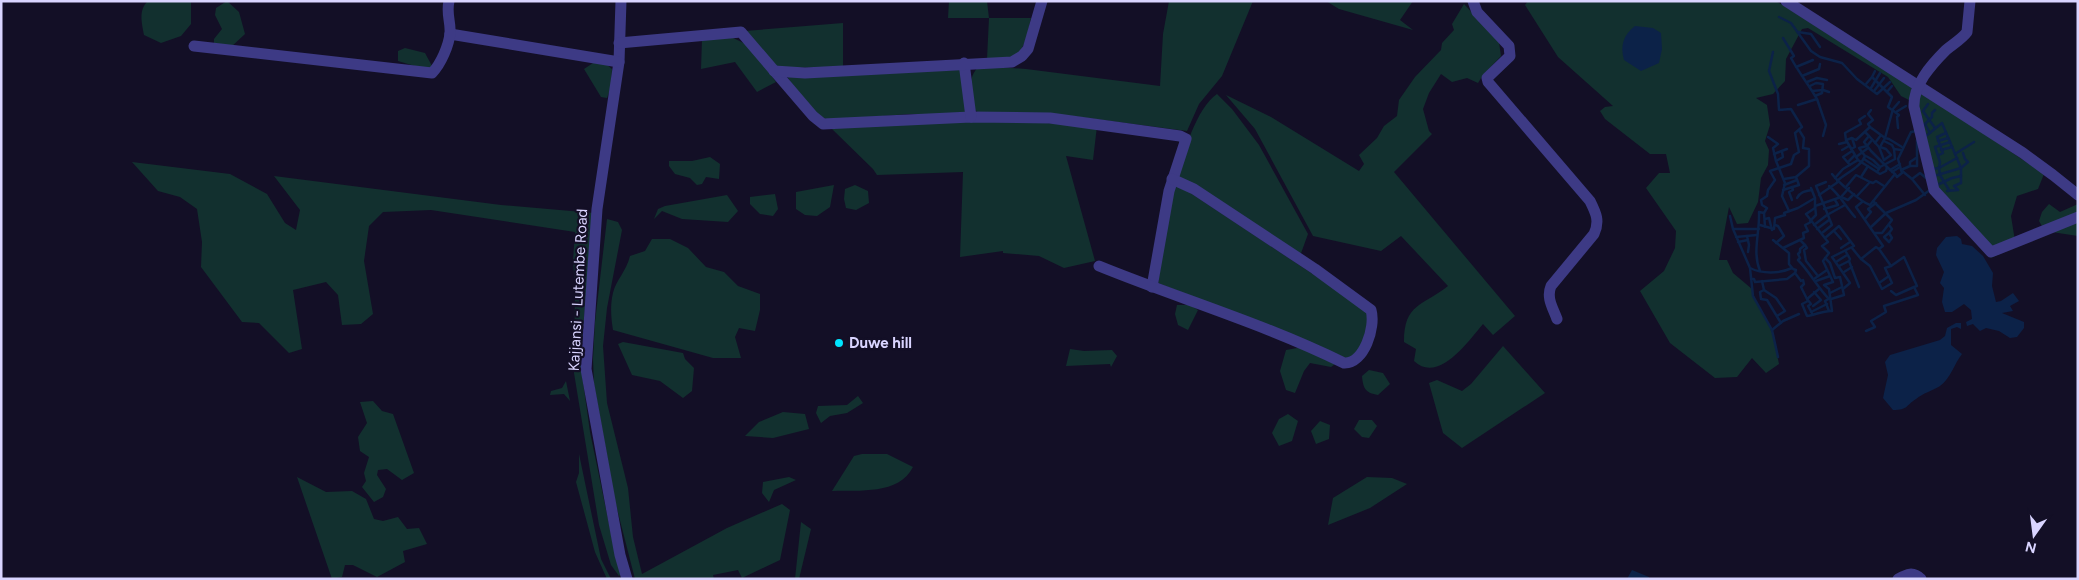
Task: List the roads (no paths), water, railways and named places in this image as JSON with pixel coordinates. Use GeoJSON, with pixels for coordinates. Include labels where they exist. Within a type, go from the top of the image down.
{"type":"FeatureCollection","features":[{"type":"Feature","properties":{"kind":"street"},"geometry":{"type":"LineString","coordinates":[[194,46],[432,73],[438,66],[450,34],[447,17],[449,1]]}},
{"type":"Feature","properties":{"kind":"street","name":"Kajjansi - Lutembe Road"},"geometry":{"type":"LineString","coordinates":[[621,1],[619,62],[597,209],[586,369],[620,555],[627,579]]}},
{"type":"Feature","properties":{"kind":"street"},"geometry":{"type":"LineString","coordinates":[[774,71],[805,73],[964,63],[1012,62],[1022,56],[1028,49],[1042,1]]}},
{"type":"Feature","properties":{"kind":"street"},"geometry":{"type":"LineString","coordinates":[[1473,1],[1477,12],[1509,46],[1510,56],[1490,74],[1487,78],[1488,82],[1590,201],[1596,213],[1598,225],[1594,234],[1550,286],[1549,300],[1557,319]]}},
{"type":"Feature","properties":{"kind":"street"},"geometry":{"type":"LineString","coordinates":[[1786,1],[2023,153],[2078,195]]}},
{"type":"Feature","properties":{"kind":"street"},"geometry":{"type":"LineString","coordinates":[[1970,1],[1967,32],[1946,51],[1918,85],[1914,95],[1914,107],[1934,190],[1991,252],[2078,217]]}},
{"type":"Feature","properties":{"kind":"street"},"geometry":{"type":"LineString","coordinates":[[619,44],[741,32],[823,124],[971,117],[1076,120],[1180,136],[1186,139],[1172,179],[1152,287]]}},
{"type":"Feature","properties":{"kind":"street"},"geometry":{"type":"LineString","coordinates":[[450,34],[619,62]]}},
{"type":"Feature","properties":{"kind":"street"},"geometry":{"type":"LineString","coordinates":[[964,63],[971,117]]}},
{"type":"Feature","properties":{"kind":"street"},"geometry":{"type":"LineString","coordinates":[[1099,266],[1310,346],[1344,363],[1349,363],[1357,358],[1369,337],[1373,324],[1371,310],[1194,189],[1172,179]]}},
{"type":"Feature","properties":{"kind":"street"},"geometry":{"type":"LineString","coordinates":[[1898,579],[1908,573],[1915,574],[1921,579]]}},
{"type":"Feature","properties":{"kind":"water"},"geometry":{"type":"Polygon","coordinates":[[[1635,26],[1653,28],[1661,33],[1662,49],[1659,63],[1641,71],[1624,60],[1623,55],[1625,37],[1635,26]]]}},
{"type":"Feature","properties":{"kind":"water"},"geometry":{"type":"Polygon","coordinates":[[[1957,236],[1961,239],[1962,244],[1972,246],[1983,256],[1993,273],[1992,286],[1996,302],[2013,293],[2019,301],[2010,306],[2013,311],[2002,313],[2024,322],[2024,328],[2017,337],[2010,338],[1999,331],[1986,328],[1980,331],[1973,324],[1967,326],[1966,322],[1972,319],[1971,310],[1964,304],[1952,312],[1945,312],[1942,302],[1944,288],[1940,283],[1944,272],[1936,255],[1937,248],[1946,237],[1957,236]]]}},
{"type":"Feature","properties":{"kind":"water"},"geometry":{"type":"Polygon","coordinates":[[[1956,323],[1961,323],[1961,329],[1957,327],[1951,329],[1951,345],[1962,354],[1947,379],[1940,386],[1912,401],[1904,408],[1893,410],[1883,398],[1888,375],[1885,362],[1890,355],[1940,340],[1945,336],[1947,328],[1956,323]]]}},
{"type":"Feature","properties":{"kind":"water"},"geometry":{"type":"Polygon","coordinates":[[[1632,570],[1649,577],[1649,579],[1627,579],[1632,570]]]}},
{"type":"Feature","properties":{"kind":"waterway"},"geometry":{"type":"LineString","coordinates":[[1779,17],[1791,23],[1811,51],[1820,57],[1842,63],[1857,79],[1877,94],[1890,82]]}},
{"type":"Feature","properties":{"kind":"waterway"},"geometry":{"type":"LineString","coordinates":[[1798,32],[1811,34],[1820,47]]}},
{"type":"Feature","properties":{"kind":"waterway"},"geometry":{"type":"LineString","coordinates":[[1783,38],[1794,56],[1791,58],[1797,69],[1817,99],[1798,105]]}},
{"type":"Feature","properties":{"kind":"waterway"},"geometry":{"type":"LineString","coordinates":[[1760,271],[1756,249],[1759,212],[1764,213],[1767,208],[1762,205],[1761,200],[1767,196],[1768,190],[1775,180],[1770,171],[1791,164],[1794,155],[1799,152],[1795,133],[1802,127],[1791,109],[1779,110],[1778,94],[1769,71],[1773,52]]}},
{"type":"Feature","properties":{"kind":"waterway"},"geometry":{"type":"LineString","coordinates":[[1796,67],[1813,60]]}},
{"type":"Feature","properties":{"kind":"waterway"},"geometry":{"type":"LineString","coordinates":[[1802,76],[1819,69],[1820,64]]}},
{"type":"Feature","properties":{"kind":"waterway"},"geometry":{"type":"LineString","coordinates":[[1875,71],[1872,77],[1892,97],[1888,107],[1899,115],[1897,117],[1898,128]]}},
{"type":"Feature","properties":{"kind":"waterway"},"geometry":{"type":"LineString","coordinates":[[1871,88],[1880,73]]}},
{"type":"Feature","properties":{"kind":"waterway"},"geometry":{"type":"LineString","coordinates":[[1866,84],[1872,77]]}},
{"type":"Feature","properties":{"kind":"waterway"},"geometry":{"type":"LineString","coordinates":[[1807,82],[1817,78],[1827,80]]}},
{"type":"Feature","properties":{"kind":"waterway"},"geometry":{"type":"LineString","coordinates":[[1874,91],[1884,78]]}},
{"type":"Feature","properties":{"kind":"waterway"},"geometry":{"type":"LineString","coordinates":[[1810,86],[1816,83],[1823,84],[1822,93],[1815,96]]}},
{"type":"Feature","properties":{"kind":"waterway"},"geometry":{"type":"LineString","coordinates":[[1887,92],[1892,86]]}},
{"type":"Feature","properties":{"kind":"waterway"},"geometry":{"type":"LineString","coordinates":[[1812,91],[1823,90],[1829,92]]}},
{"type":"Feature","properties":{"kind":"waterway"},"geometry":{"type":"LineString","coordinates":[[1817,99],[1826,125],[1823,136]]}},
{"type":"Feature","properties":{"kind":"waterway"},"geometry":{"type":"LineString","coordinates":[[1899,102],[1893,109],[1885,138],[1902,147]]}},
{"type":"Feature","properties":{"kind":"waterway"},"geometry":{"type":"LineString","coordinates":[[1928,104],[1923,111],[1935,128]]}},
{"type":"Feature","properties":{"kind":"waterway"},"geometry":{"type":"LineString","coordinates":[[1896,112],[1906,106]]}},
{"type":"Feature","properties":{"kind":"waterway"},"geometry":{"type":"LineString","coordinates":[[1858,160],[1846,140],[1852,138],[1856,140],[1870,127],[1868,124],[1873,120],[1868,114],[1871,110]]}},
{"type":"Feature","properties":{"kind":"waterway"},"geometry":{"type":"LineString","coordinates":[[1923,126],[1932,117],[1932,113],[1935,110]]}},
{"type":"Feature","properties":{"kind":"waterway"},"geometry":{"type":"LineString","coordinates":[[1846,140],[1845,133],[1861,124],[1859,120],[1865,116]]}},
{"type":"Feature","properties":{"kind":"waterway"},"geometry":{"type":"LineString","coordinates":[[1925,134],[1926,136],[1942,123],[1961,168],[1961,183],[1954,186],[1958,190],[1947,191]]}},
{"type":"Feature","properties":{"kind":"waterway"},"geometry":{"type":"LineString","coordinates":[[1925,124],[1930,133]]}},
{"type":"Feature","properties":{"kind":"waterway"},"geometry":{"type":"LineString","coordinates":[[1870,127],[1885,138],[1880,147],[1886,149],[1891,155],[1884,160]]}},
{"type":"Feature","properties":{"kind":"waterway"},"geometry":{"type":"LineString","coordinates":[[1783,190],[1799,185],[1796,177],[1809,166],[1809,149],[1803,148],[1804,138],[1799,130]]}},
{"type":"Feature","properties":{"kind":"waterway"},"geometry":{"type":"LineString","coordinates":[[1832,174],[1861,200],[1870,205],[1895,174],[1897,177],[1902,173],[1898,159],[1911,132],[1916,131]]}},
{"type":"Feature","properties":{"kind":"waterway"},"geometry":{"type":"LineString","coordinates":[[1866,133],[1869,136],[1864,142],[1887,167]]}},
{"type":"Feature","properties":{"kind":"waterway"},"geometry":{"type":"LineString","coordinates":[[1939,155],[1943,153],[1937,137],[1946,133]]}},
{"type":"Feature","properties":{"kind":"waterway"},"geometry":{"type":"LineString","coordinates":[[1875,143],[1881,135]]}},
{"type":"Feature","properties":{"kind":"waterway"},"geometry":{"type":"LineString","coordinates":[[1869,136],[1879,147],[1884,160]]}},
{"type":"Feature","properties":{"kind":"waterway"},"geometry":{"type":"LineString","coordinates":[[1768,137],[1778,144],[1773,148],[1785,183],[1782,196],[1789,211]]}},
{"type":"Feature","properties":{"kind":"waterway"},"geometry":{"type":"LineString","coordinates":[[1851,149],[1855,147],[1852,138]]}},
{"type":"Feature","properties":{"kind":"waterway"},"geometry":{"type":"LineString","coordinates":[[1938,141],[1948,138]]}},
{"type":"Feature","properties":{"kind":"waterway"},"geometry":{"type":"LineString","coordinates":[[1837,181],[1863,160],[1865,156],[1859,148],[1867,146],[1872,140]]}},
{"type":"Feature","properties":{"kind":"waterway"},"geometry":{"type":"LineString","coordinates":[[1910,166],[1917,166],[1917,140]]}},
{"type":"Feature","properties":{"kind":"waterway"},"geometry":{"type":"LineString","coordinates":[[1884,141],[1892,145],[1894,149]]}},
{"type":"Feature","properties":{"kind":"waterway"},"geometry":{"type":"LineString","coordinates":[[1839,144],[1847,142]]}},
{"type":"Feature","properties":{"kind":"waterway"},"geometry":{"type":"LineString","coordinates":[[1939,168],[1940,162],[1935,147],[1950,142]]}},
{"type":"Feature","properties":{"kind":"waterway"},"geometry":{"type":"LineString","coordinates":[[1955,154],[1974,142]]}},
{"type":"Feature","properties":{"kind":"waterway"},"geometry":{"type":"LineString","coordinates":[[1842,150],[1849,146]]}},
{"type":"Feature","properties":{"kind":"waterway"},"geometry":{"type":"LineString","coordinates":[[1941,150],[1952,147]]}},
{"type":"Feature","properties":{"kind":"waterway"},"geometry":{"type":"LineString","coordinates":[[1856,157],[1868,148]]}},
{"type":"Feature","properties":{"kind":"waterway"},"geometry":{"type":"LineString","coordinates":[[1774,154],[1787,149]]}},
{"type":"Feature","properties":{"kind":"waterway"},"geometry":{"type":"LineString","coordinates":[[1877,172],[1880,167],[1895,159],[1894,149],[1901,150]]}},
{"type":"Feature","properties":{"kind":"waterway"},"geometry":{"type":"LineString","coordinates":[[1850,165],[1843,157],[1852,151]]}},
{"type":"Feature","properties":{"kind":"waterway"},"geometry":{"type":"LineString","coordinates":[[1776,161],[1783,157],[1782,152]]}},
{"type":"Feature","properties":{"kind":"waterway"},"geometry":{"type":"LineString","coordinates":[[1934,176],[1961,168],[1968,162],[1963,153]]}},
{"type":"Feature","properties":{"kind":"waterway"},"geometry":{"type":"LineString","coordinates":[[1848,162],[1855,155]]}},
{"type":"Feature","properties":{"kind":"waterway"},"geometry":{"type":"LineString","coordinates":[[1866,156],[1880,167]]}},
{"type":"Feature","properties":{"kind":"waterway"},"geometry":{"type":"LineString","coordinates":[[1916,158],[1910,162],[1910,166],[1901,170],[1912,179],[1925,195]]}},
{"type":"Feature","properties":{"kind":"waterway"},"geometry":{"type":"LineString","coordinates":[[1939,168],[1957,158]]}},
{"type":"Feature","properties":{"kind":"waterway"},"geometry":{"type":"LineString","coordinates":[[1864,159],[1879,169]]}},
{"type":"Feature","properties":{"kind":"waterway"},"geometry":{"type":"LineString","coordinates":[[1835,178],[1843,169],[1858,160],[1880,174],[1886,171],[1887,167],[1895,174]]}},
{"type":"Feature","properties":{"kind":"waterway"},"geometry":{"type":"LineString","coordinates":[[1890,170],[1900,164]]}},
{"type":"Feature","properties":{"kind":"waterway"},"geometry":{"type":"LineString","coordinates":[[1861,177],[1868,166]]}},
{"type":"Feature","properties":{"kind":"waterway"},"geometry":{"type":"LineString","coordinates":[[1892,172],[1900,167]]}},
{"type":"Feature","properties":{"kind":"waterway"},"geometry":{"type":"LineString","coordinates":[[1932,169],[1939,168],[1940,175],[1948,191]]}},
{"type":"Feature","properties":{"kind":"waterway"},"geometry":{"type":"LineString","coordinates":[[1912,179],[1920,173],[1926,178]]}},
{"type":"Feature","properties":{"kind":"waterway"},"geometry":{"type":"LineString","coordinates":[[1846,187],[1856,175],[1870,182]]}},
{"type":"Feature","properties":{"kind":"waterway"},"geometry":{"type":"LineString","coordinates":[[1937,185],[1961,176]]}},
{"type":"Feature","properties":{"kind":"waterway"},"geometry":{"type":"LineString","coordinates":[[1784,179],[1796,177]]}},
{"type":"Feature","properties":{"kind":"waterway"},"geometry":{"type":"LineString","coordinates":[[1784,185],[1797,180]]}},
{"type":"Feature","properties":{"kind":"waterway"},"geometry":{"type":"LineString","coordinates":[[1857,196],[1870,182],[1876,181],[1884,186]]}},
{"type":"Feature","properties":{"kind":"waterway"},"geometry":{"type":"LineString","coordinates":[[1822,233],[1832,225],[1816,186],[1826,182]]}},
{"type":"Feature","properties":{"kind":"waterway"},"geometry":{"type":"LineString","coordinates":[[1819,195],[1838,182]]}},
{"type":"Feature","properties":{"kind":"waterway"},"geometry":{"type":"LineString","coordinates":[[1829,186],[1855,217]]}},
{"type":"Feature","properties":{"kind":"waterway"},"geometry":{"type":"LineString","coordinates":[[1792,187],[1793,190],[1789,192],[1792,200]]}},
{"type":"Feature","properties":{"kind":"waterway"},"geometry":{"type":"LineString","coordinates":[[1773,240],[1789,253],[1789,264],[1796,270],[1795,273],[1801,281],[1803,280],[1804,284],[1801,287],[1808,301],[1802,304],[1807,316],[1832,311],[1829,289],[1824,285],[1833,282],[1823,261],[1829,253],[1822,246],[1828,242],[1806,214],[1815,208],[1815,198],[1811,188]]}},
{"type":"Feature","properties":{"kind":"waterway"},"geometry":{"type":"LineString","coordinates":[[1810,221],[1816,215],[1815,206],[1841,197],[1849,188]]}},
{"type":"Feature","properties":{"kind":"waterway"},"geometry":{"type":"LineString","coordinates":[[1797,198],[1803,192],[1812,190]]}},
{"type":"Feature","properties":{"kind":"waterway"},"geometry":{"type":"LineString","coordinates":[[1871,227],[1886,213],[1916,200],[1930,190]]}},
{"type":"Feature","properties":{"kind":"waterway"},"geometry":{"type":"LineString","coordinates":[[1841,197],[1848,200],[1854,194]]}},
{"type":"Feature","properties":{"kind":"waterway"},"geometry":{"type":"LineString","coordinates":[[1760,225],[1774,229],[1775,218],[1785,215],[1784,213],[1798,208],[1815,198]]}},
{"type":"Feature","properties":{"kind":"waterway"},"geometry":{"type":"LineString","coordinates":[[1824,209],[1838,205],[1835,200]]}},
{"type":"Feature","properties":{"kind":"waterway"},"geometry":{"type":"LineString","coordinates":[[1873,201],[1892,220],[1882,233],[1875,233]]}},
{"type":"Feature","properties":{"kind":"waterway"},"geometry":{"type":"LineString","coordinates":[[1852,248],[1870,266],[1882,289],[1892,283],[1885,268],[1891,266],[1879,249],[1883,246],[1856,207],[1862,202]]}},
{"type":"Feature","properties":{"kind":"waterway"},"geometry":{"type":"LineString","coordinates":[[1865,219],[1871,212],[1868,209],[1876,203]]}},
{"type":"Feature","properties":{"kind":"waterway"},"geometry":{"type":"LineString","coordinates":[[1814,225],[1845,205]]}},
{"type":"Feature","properties":{"kind":"waterway"},"geometry":{"type":"LineString","coordinates":[[1764,213],[1765,227]]}},
{"type":"Feature","properties":{"kind":"waterway"},"geometry":{"type":"LineString","coordinates":[[1730,216],[1733,229],[1750,268],[1753,296],[1772,330],[1778,357]]}},
{"type":"Feature","properties":{"kind":"waterway"},"geometry":{"type":"LineString","coordinates":[[1765,219],[1769,218],[1772,230]]}},
{"type":"Feature","properties":{"kind":"waterway"},"geometry":{"type":"LineString","coordinates":[[1817,229],[1829,220]]}},
{"type":"Feature","properties":{"kind":"waterway"},"geometry":{"type":"LineString","coordinates":[[1783,248],[1804,238],[1803,233],[1808,231],[1805,225],[1811,222]]}},
{"type":"Feature","properties":{"kind":"waterway"},"geometry":{"type":"LineString","coordinates":[[1775,225],[1778,226],[1784,236],[1776,243]]}},
{"type":"Feature","properties":{"kind":"waterway"},"geometry":{"type":"LineString","coordinates":[[1889,225],[1892,229],[1889,233],[1892,238],[1889,242]]}},
{"type":"Feature","properties":{"kind":"waterway"},"geometry":{"type":"LineString","coordinates":[[1825,238],[1839,226],[1854,246],[1832,257]]}},
{"type":"Feature","properties":{"kind":"waterway"},"geometry":{"type":"LineString","coordinates":[[1733,229],[1759,229]]}},
{"type":"Feature","properties":{"kind":"waterway"},"geometry":{"type":"LineString","coordinates":[[1834,231],[1841,239]]}},
{"type":"Feature","properties":{"kind":"waterway"},"geometry":{"type":"LineString","coordinates":[[1889,233],[1884,237],[1889,242]]}},
{"type":"Feature","properties":{"kind":"waterway"},"geometry":{"type":"LineString","coordinates":[[1736,237],[1757,235]]}},
{"type":"Feature","properties":{"kind":"waterway"},"geometry":{"type":"LineString","coordinates":[[1747,236],[1748,252]]}},
{"type":"Feature","properties":{"kind":"waterway"},"geometry":{"type":"LineString","coordinates":[[1738,242],[1748,240]]}},
{"type":"Feature","properties":{"kind":"waterway"},"geometry":{"type":"LineString","coordinates":[[1800,240],[1805,245],[1800,249],[1798,254],[1800,258],[1798,260],[1829,299]]}},
{"type":"Feature","properties":{"kind":"waterway"},"geometry":{"type":"LineString","coordinates":[[1841,248],[1850,242]]}},
{"type":"Feature","properties":{"kind":"waterway"},"geometry":{"type":"LineString","coordinates":[[1805,245],[1807,248],[1804,250],[1806,261],[1818,276]]}},
{"type":"Feature","properties":{"kind":"waterway"},"geometry":{"type":"LineString","coordinates":[[1861,259],[1876,247],[1879,249]]}},
{"type":"Feature","properties":{"kind":"waterway"},"geometry":{"type":"LineString","coordinates":[[1846,252],[1859,287]]}},
{"type":"Feature","properties":{"kind":"waterway"},"geometry":{"type":"LineString","coordinates":[[1836,262],[1847,255]]}},
{"type":"Feature","properties":{"kind":"waterway"},"geometry":{"type":"LineString","coordinates":[[1832,257],[1850,283],[1843,289]]}},
{"type":"Feature","properties":{"kind":"waterway"},"geometry":{"type":"LineString","coordinates":[[1866,331],[1875,327],[1871,321],[1886,312],[1884,306],[1918,295],[1914,287],[1917,286],[1904,257],[1891,266]]}},
{"type":"Feature","properties":{"kind":"waterway"},"geometry":{"type":"LineString","coordinates":[[1825,258],[1830,263],[1835,278],[1840,277],[1844,295],[1831,299]]}},
{"type":"Feature","properties":{"kind":"waterway"},"geometry":{"type":"LineString","coordinates":[[1839,266],[1849,261]]}},
{"type":"Feature","properties":{"kind":"waterway"},"geometry":{"type":"LineString","coordinates":[[1844,272],[1852,267]]}},
{"type":"Feature","properties":{"kind":"waterway"},"geometry":{"type":"LineString","coordinates":[[1750,268],[1771,272],[1792,268]]}},
{"type":"Feature","properties":{"kind":"waterway"},"geometry":{"type":"LineString","coordinates":[[1814,279],[1827,270]]}},
{"type":"Feature","properties":{"kind":"waterway"},"geometry":{"type":"LineString","coordinates":[[1751,279],[1754,279],[1755,282],[1787,279],[1795,273]]}},
{"type":"Feature","properties":{"kind":"waterway"},"geometry":{"type":"LineString","coordinates":[[1816,281],[1830,276]]}},
{"type":"Feature","properties":{"kind":"waterway"},"geometry":{"type":"LineString","coordinates":[[1879,283],[1889,276]]}},
{"type":"Feature","properties":{"kind":"waterway"},"geometry":{"type":"LineString","coordinates":[[1762,281],[1764,290],[1760,292],[1761,299],[1767,300],[1781,323]]}},
{"type":"Feature","properties":{"kind":"waterway"},"geometry":{"type":"LineString","coordinates":[[1830,293],[1842,287]]}},
{"type":"Feature","properties":{"kind":"waterway"},"geometry":{"type":"LineString","coordinates":[[1891,291],[1896,295],[1914,287]]}},
{"type":"Feature","properties":{"kind":"waterway"},"geometry":{"type":"LineString","coordinates":[[1813,315],[1808,306],[1811,304],[1807,299],[1819,289]]}},
{"type":"Feature","properties":{"kind":"waterway"},"geometry":{"type":"LineString","coordinates":[[1764,290],[1776,298],[1785,311],[1777,316]]}},
{"type":"Feature","properties":{"kind":"waterway"},"geometry":{"type":"LineString","coordinates":[[1813,306],[1821,300],[1814,292]]}},
{"type":"Feature","properties":{"kind":"waterway"},"geometry":{"type":"LineString","coordinates":[[1829,311],[1825,301],[1830,298]]}},
{"type":"Feature","properties":{"kind":"waterway"},"geometry":{"type":"LineString","coordinates":[[1811,312],[1827,304]]}},
{"type":"Feature","properties":{"kind":"waterway"},"geometry":{"type":"LineString","coordinates":[[1772,330],[1783,321],[1799,314]]}},
{"type":"Feature","properties":{"kind":"place","name":"Duwe hill"},"geometry":{"type":"Point","coordinates":[839,343]}}]}
